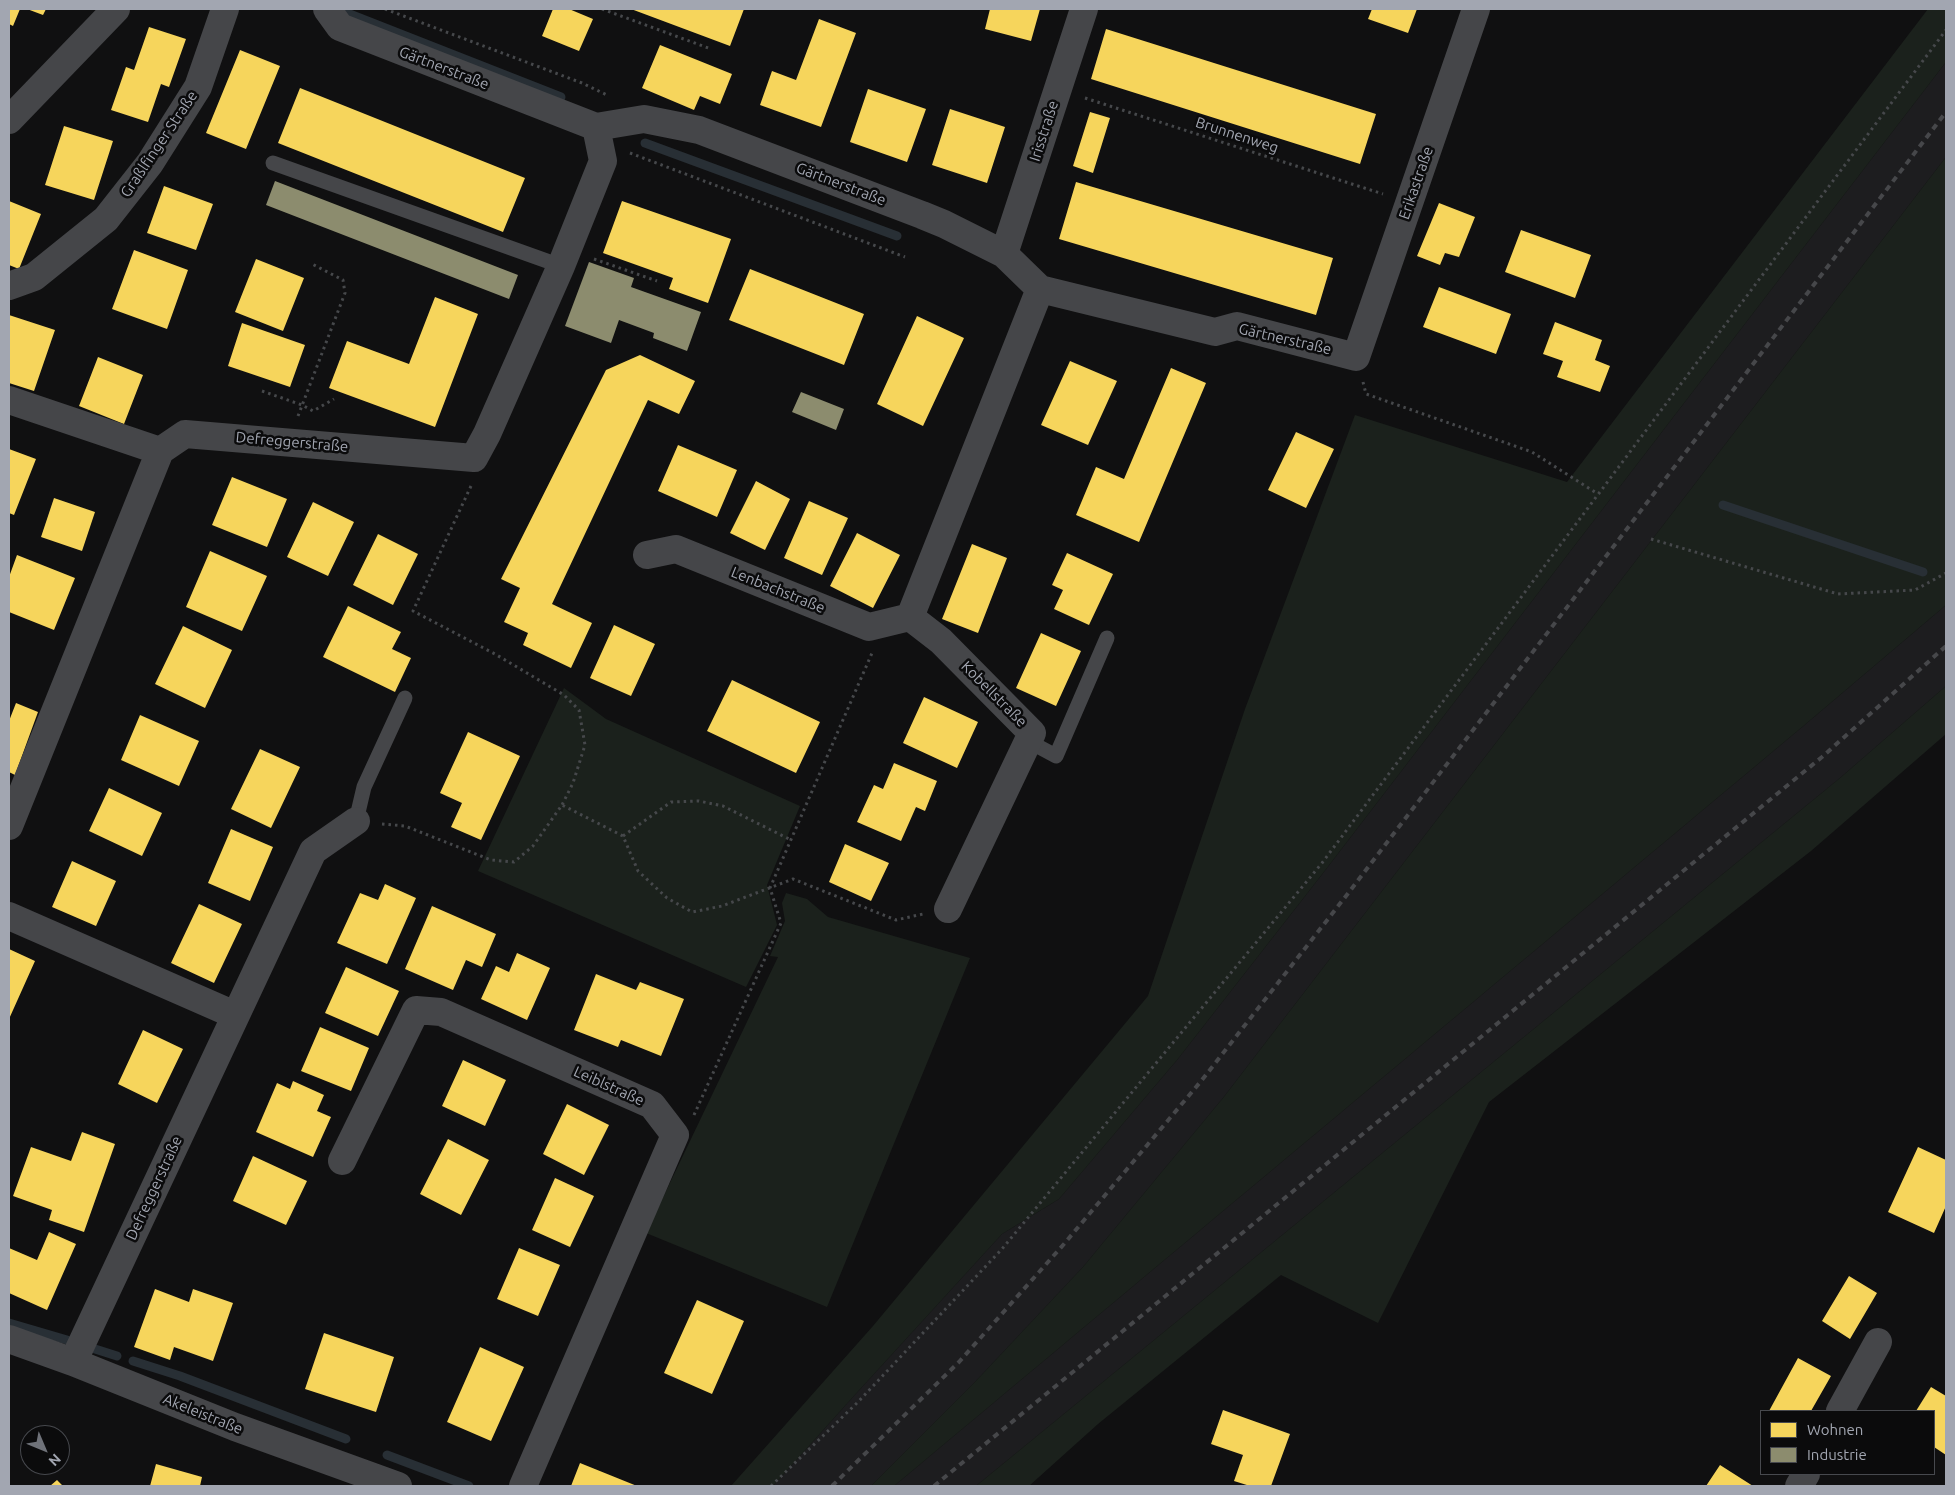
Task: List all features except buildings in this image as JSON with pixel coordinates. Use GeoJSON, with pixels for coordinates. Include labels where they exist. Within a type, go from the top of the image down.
{"type":"FeatureCollection","features":[{"type":"Feature","properties":{"kind":"street"},"geometry":{"type":"LineString","coordinates":[[9,120],[116,9]]}},
{"type":"Feature","properties":{"kind":"street","name":"Graßlfinger Straße"},"geometry":{"type":"LineString","coordinates":[[9,286],[34,277],[106,219],[150,163],[198,87],[225,9]]}},
{"type":"Feature","properties":{"kind":"street","name":"Gärtnerstraße"},"geometry":{"type":"LineString","coordinates":[[327,9],[340,27],[597,134],[644,119],[699,130],[944,224],[1004,254],[1040,289],[1215,332],[1236,326],[1356,356]]}},
{"type":"Feature","properties":{"kind":"street","name":"Irisstraße"},"geometry":{"type":"LineString","coordinates":[[1004,254],[1084,9]]}},
{"type":"Feature","properties":{"kind":"street","name":"Erikastraße"},"geometry":{"type":"LineString","coordinates":[[1356,356],[1476,9]]}},
{"type":"Feature","properties":{"kind":"street"},"geometry":{"type":"LineString","coordinates":[[474,458],[487,434],[564,258],[603,162],[597,134]]}},
{"type":"Feature","properties":{"kind":"street"},"geometry":{"type":"LineString","coordinates":[[898,620],[960,490],[1040,289]]}},
{"type":"Feature","properties":{"kind":"street"},"geometry":{"type":"LineString","coordinates":[[9,400],[160,451],[9,826]]}},
{"type":"Feature","properties":{"kind":"street","name":"Defreggerstraße"},"geometry":{"type":"LineString","coordinates":[[160,451],[185,434],[474,458]]}},
{"type":"Feature","properties":{"kind":"street","name":"Lenbachstraße"},"geometry":{"type":"LineString","coordinates":[[647,555],[676,549],[869,627],[898,620]]}},
{"type":"Feature","properties":{"kind":"street","name":"Kobellstraße"},"geometry":{"type":"LineString","coordinates":[[898,620],[941,641],[1032,732],[948,909]]}},
{"type":"Feature","properties":{"kind":"street","name":"Defreggerstraße"},"geometry":{"type":"LineString","coordinates":[[73,1362],[313,851],[356,821]]}},
{"type":"Feature","properties":{"kind":"street"},"geometry":{"type":"LineString","coordinates":[[9,916],[235,1015]]}},
{"type":"Feature","properties":{"kind":"street","name":"Leiblstraße"},"geometry":{"type":"LineString","coordinates":[[342,1161],[416,1010],[441,1012],[652,1104],[675,1135]]}},
{"type":"Feature","properties":{"kind":"street"},"geometry":{"type":"LineString","coordinates":[[523,1486],[675,1135]]}},
{"type":"Feature","properties":{"kind":"street","name":"Akeleistraße"},"geometry":{"type":"LineString","coordinates":[[9,1340],[73,1362],[235,1427],[398,1486]]}},
{"type":"Feature","properties":{"kind":"street"},"geometry":{"type":"LineString","coordinates":[[1841,1410],[1878,1342]]}},
{"type":"Feature","properties":{"kind":"street"},"geometry":{"type":"LineString","coordinates":[[1799,1486],[1805,1475]]}},
{"type":"Feature","properties":{"kind":"lane"},"geometry":{"type":"LineString","coordinates":[[273,163],[564,258]]}},
{"type":"Feature","properties":{"kind":"lane"},"geometry":{"type":"LineString","coordinates":[[1028,741],[1056,756],[1107,638]]}},
{"type":"Feature","properties":{"kind":"lane"},"geometry":{"type":"LineString","coordinates":[[356,821],[364,787],[404,698]]}},
{"type":"Feature","properties":{"kind":"path"},"geometry":{"type":"LineString","coordinates":[[386,9],[582,83],[617,100]]}},
{"type":"Feature","properties":{"kind":"path"},"geometry":{"type":"LineString","coordinates":[[602,9],[711,49]]}},
{"type":"Feature","properties":{"kind":"path"},"geometry":{"type":"LineString","coordinates":[[772,1486],[858,1402],[1002,1249],[1322,863],[1946,30]]}},
{"type":"Feature","properties":{"kind":"path","name":"Brunnenweg"},"geometry":{"type":"LineString","coordinates":[[1058,89],[1410,202]]}},
{"type":"Feature","properties":{"kind":"path"},"geometry":{"type":"LineString","coordinates":[[597,134],[906,257]]}},
{"type":"Feature","properties":{"kind":"path"},"geometry":{"type":"LineString","coordinates":[[564,258],[657,281]]}},
{"type":"Feature","properties":{"kind":"path"},"geometry":{"type":"LineString","coordinates":[[287,442],[345,293],[343,280],[312,264]]}},
{"type":"Feature","properties":{"kind":"path"},"geometry":{"type":"LineString","coordinates":[[1356,356],[1366,394],[1532,452],[1598,494]]}},
{"type":"Feature","properties":{"kind":"path"},"geometry":{"type":"LineString","coordinates":[[262,391],[313,411],[334,399]]}},
{"type":"Feature","properties":{"kind":"path"},"geometry":{"type":"LineString","coordinates":[[356,821],[405,826],[490,860],[514,862],[533,846],[562,805],[573,783],[585,745],[579,710],[564,695],[495,654],[413,611],[478,470],[474,458]]}},
{"type":"Feature","properties":{"kind":"path"},"geometry":{"type":"LineString","coordinates":[[1652,539],[1838,594],[1915,590],[1946,573]]}},
{"type":"Feature","properties":{"kind":"path"},"geometry":{"type":"LineString","coordinates":[[1942,576],[1946,578]]}},
{"type":"Feature","properties":{"kind":"path"},"geometry":{"type":"LineString","coordinates":[[675,1135],[694,1115],[781,923],[770,888],[791,840],[898,620]]}},
{"type":"Feature","properties":{"kind":"path"},"geometry":{"type":"LineString","coordinates":[[623,836],[671,802],[699,801],[723,806],[791,840]]}},
{"type":"Feature","properties":{"kind":"path"},"geometry":{"type":"LineString","coordinates":[[562,805],[623,836],[638,871],[667,898],[692,912],[722,906],[793,879],[896,920],[948,909]]}},
{"type":"Feature","properties":{"kind":"shaded area"},"geometry":{"type":"Polygon","coordinates":[[[1928,9],[1946,9],[1946,62],[1320,877],[1177,1060],[1059,1199],[1002,1234],[773,1486],[731,1486],[873,1326],[1148,996],[1245,709],[1355,415],[1567,482],[1928,9]]]}},
{"type":"Feature","properties":{"kind":"shaded area"},"geometry":{"type":"Polygon","coordinates":[[[1946,62],[1946,157],[1223,1098],[1083,1267],[975,1382],[871,1486],[773,1486],[1002,1234],[1059,1199],[1177,1060],[1320,877],[1946,62]]]}},
{"type":"Feature","properties":{"kind":"shaded area"},"geometry":{"type":"Polygon","coordinates":[[[1946,157],[1946,605],[894,1486],[871,1486],[975,1382],[1083,1267],[1223,1098],[1946,157]]]}},
{"type":"Feature","properties":{"kind":"shaded area"},"geometry":{"type":"Polygon","coordinates":[[[1946,605],[1946,686],[1840,778],[976,1486],[894,1486],[1801,728],[1946,605]]]}},
{"type":"Feature","properties":{"kind":"shaded area"},"geometry":{"type":"Polygon","coordinates":[[[1946,686],[1946,734],[1811,851],[1489,1102],[1378,1323],[1281,1275],[1098,1424],[1029,1486],[976,1486],[1840,778],[1946,686]]]}},
{"type":"Feature","properties":{"kind":"shaded area"},"geometry":{"type":"Polygon","coordinates":[[[564,688],[606,719],[800,806],[767,885],[777,925],[746,987],[478,871],[564,688]]]}},
{"type":"Feature","properties":{"kind":"shaded area"},"geometry":{"type":"Polygon","coordinates":[[[786,893],[807,899],[828,917],[970,958],[827,1307],[646,1233],[778,957],[770,956],[785,921],[782,903],[786,893]]]}},
{"type":"Feature","properties":{"kind":"waterway"},"geometry":{"type":"LineString","coordinates":[[347,13],[561,97]]}},
{"type":"Feature","properties":{"kind":"waterway"},"geometry":{"type":"LineString","coordinates":[[645,143],[897,236]]}},
{"type":"Feature","properties":{"kind":"waterway"},"geometry":{"type":"LineString","coordinates":[[1723,505],[1923,572]]}},
{"type":"Feature","properties":{"kind":"waterway"},"geometry":{"type":"LineString","coordinates":[[9,1323],[67,1340]]}},
{"type":"Feature","properties":{"kind":"waterway"},"geometry":{"type":"LineString","coordinates":[[95,1349],[117,1356]]}},
{"type":"Feature","properties":{"kind":"waterway"},"geometry":{"type":"LineString","coordinates":[[133,1361],[180,1376],[346,1439]]}},
{"type":"Feature","properties":{"kind":"waterway"},"geometry":{"type":"LineString","coordinates":[[387,1455],[469,1486]]}},
{"type":"Feature","properties":{"kind":"railway"},"geometry":{"type":"LineString","coordinates":[[832,1486],[959,1362],[1064,1244],[1202,1080],[1346,896],[1946,112]]}},
{"type":"Feature","properties":{"kind":"railway"},"geometry":{"type":"LineString","coordinates":[[934,1486],[1822,757],[1946,646]]}}]}
